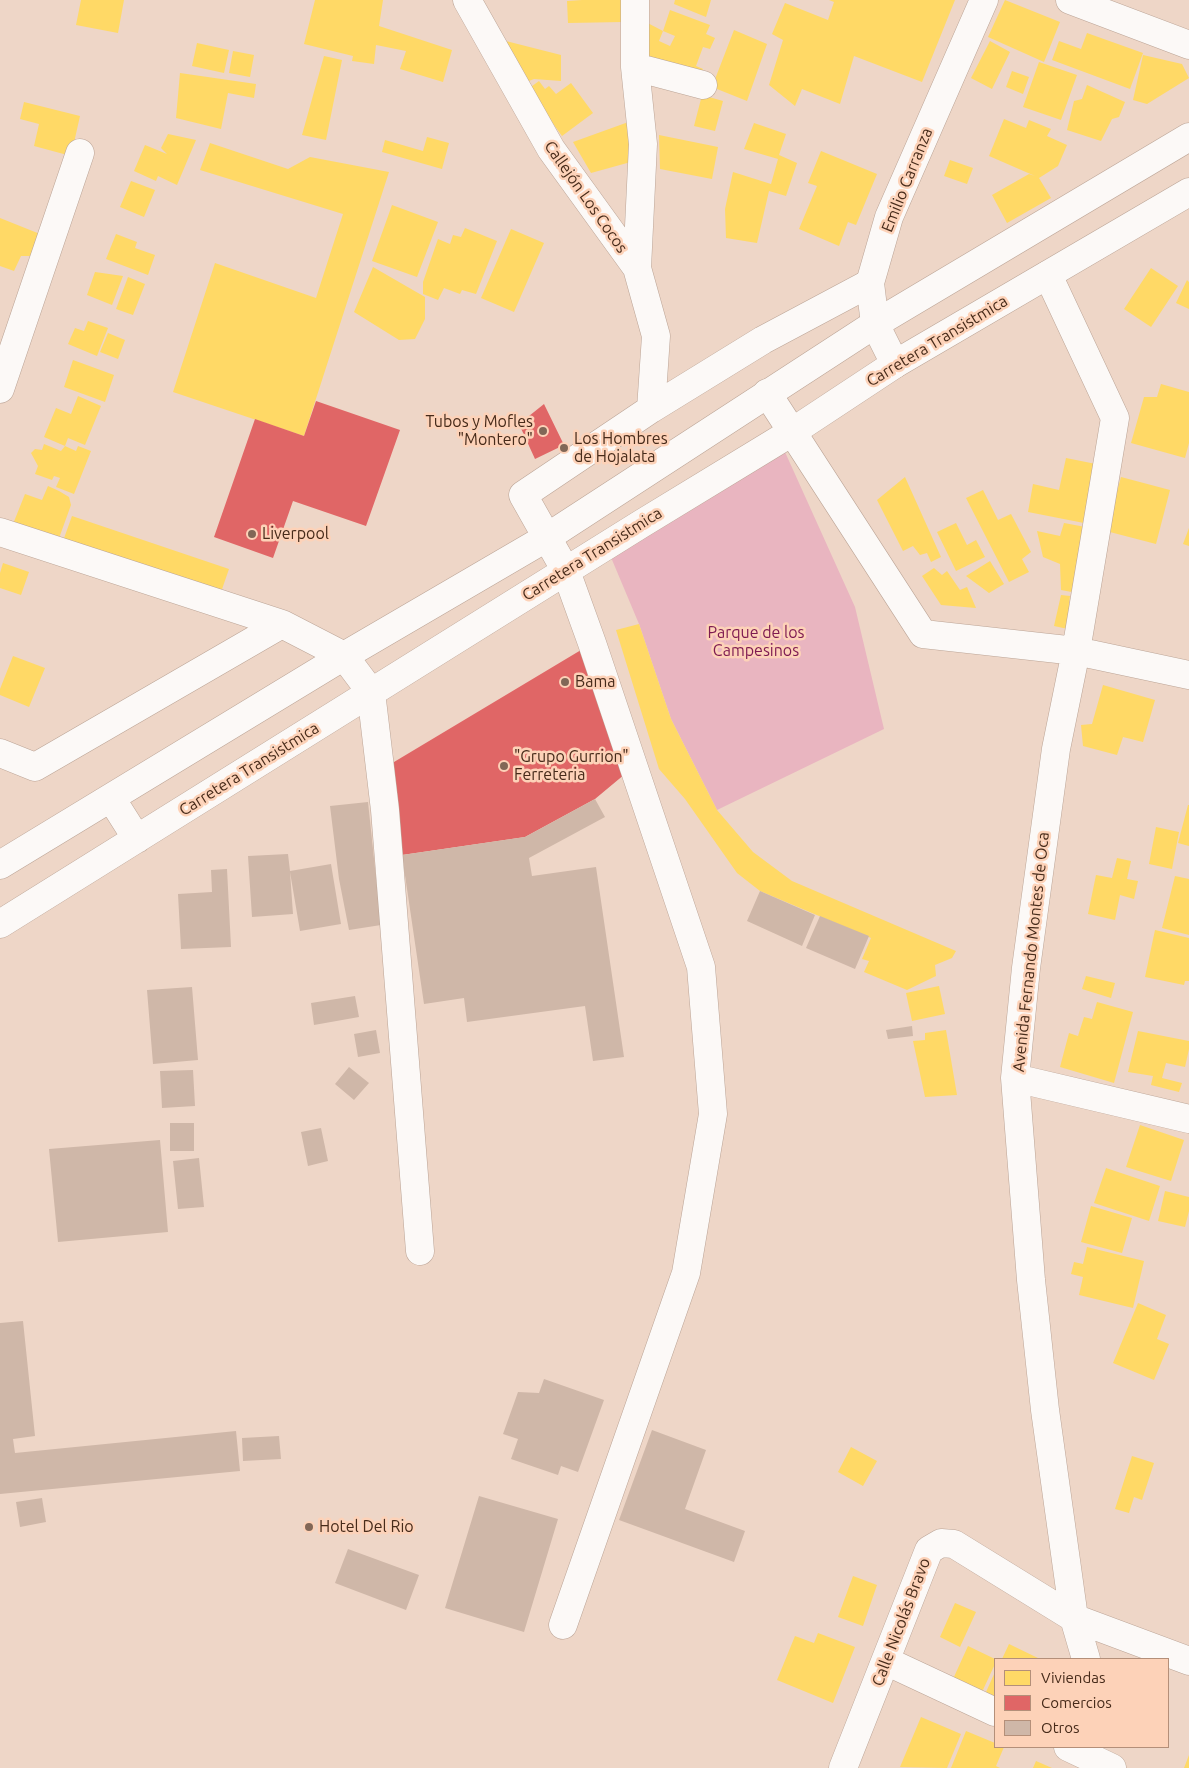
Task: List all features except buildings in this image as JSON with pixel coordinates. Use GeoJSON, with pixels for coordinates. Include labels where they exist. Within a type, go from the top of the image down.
{"type":"FeatureCollection","features":[{"type":"Feature","properties":{"kind":"street","name":"Callejón Los Cocos"},"geometry":{"type":"LineString","coordinates":[[467,0],[551,149],[636,268],[656,336],[651,410]]}},
{"type":"Feature","properties":{"kind":"street"},"geometry":{"type":"LineString","coordinates":[[634,0],[635,67],[643,144],[636,268]]}},
{"type":"Feature","properties":{"kind":"street","name":"Emilio Carranza"},"geometry":{"type":"LineString","coordinates":[[895,364],[875,324],[870,283],[889,217],[984,0]]}},
{"type":"Feature","properties":{"kind":"street"},"geometry":{"type":"LineString","coordinates":[[1070,0],[1189,45]]}},
{"type":"Feature","properties":{"kind":"street"},"geometry":{"type":"LineString","coordinates":[[635,67],[703,85]]}},
{"type":"Feature","properties":{"kind":"street"},"geometry":{"type":"LineString","coordinates":[[0,865],[344,656],[546,538],[875,324],[1189,137]]}},
{"type":"Feature","properties":{"kind":"street"},"geometry":{"type":"LineString","coordinates":[[0,389],[80,153]]}},
{"type":"Feature","properties":{"kind":"street","name":"Carretera Transistmica"},"geometry":{"type":"LineString","coordinates":[[0,924],[566,570],[792,432],[895,364],[1189,192]]}},
{"type":"Feature","properties":{"kind":"street","name":"Avenida Fernando Montes de Oca"},"geometry":{"type":"LineString","coordinates":[[1048,275],[1115,418],[1076,651],[1056,748],[1026,968],[1015,1078],[1189,1119]]}},
{"type":"Feature","properties":{"kind":"street"},"geometry":{"type":"LineString","coordinates":[[563,1625],[686,1273],[713,1114],[701,967],[566,570],[523,495],[651,410],[763,340],[870,283]]}},
{"type":"Feature","properties":{"kind":"street"},"geometry":{"type":"LineString","coordinates":[[767,394],[923,634],[1076,651],[1189,675]]}},
{"type":"Feature","properties":{"kind":"street"},"geometry":{"type":"LineString","coordinates":[[0,532],[282,624],[344,656],[371,692],[385,810],[420,1251]]}},
{"type":"Feature","properties":{"kind":"street"},"geometry":{"type":"LineString","coordinates":[[0,753],[35,767],[282,624]]}},
{"type":"Feature","properties":{"kind":"street"},"geometry":{"type":"LineString","coordinates":[[111,798],[137,839]]}},
{"type":"Feature","properties":{"kind":"street"},"geometry":{"type":"LineString","coordinates":[[1015,1078],[1031,1280],[1045,1410],[1074,1618],[1086,1658]]}},
{"type":"Feature","properties":{"kind":"street","name":"Calle Nicolás Bravo"},"geometry":{"type":"LineString","coordinates":[[843,1768],[929,1550],[942,1543],[954,1544],[1074,1618],[1189,1661]]}},
{"type":"Feature","properties":{"kind":"street"},"geometry":{"type":"LineString","coordinates":[[886,1661],[994,1712]]}},
{"type":"Feature","properties":{"kind":"street"},"geometry":{"type":"LineString","coordinates":[[1071,1748],[1109,1762]]}},
{"type":"Feature","properties":{"kind":"green space","name":"Parque de los Campesinos"},"geometry":{"type":"Polygon","coordinates":[[[785,452],[855,607],[884,729],[717,810],[671,719],[639,624],[610,555],[785,452]]]}},
{"type":"Feature","properties":{"kind":"place","name":"Tubos y Mofles \"Montero\""},"geometry":{"type":"Point","coordinates":[543,431]}},
{"type":"Feature","properties":{"kind":"place","name":"Los Hombres de Hojalata"},"geometry":{"type":"Point","coordinates":[564,448]}},
{"type":"Feature","properties":{"kind":"place","name":"Liverpool"},"geometry":{"type":"Point","coordinates":[252,534]}},
{"type":"Feature","properties":{"kind":"place","name":"Bama"},"geometry":{"type":"Point","coordinates":[565,682]}},
{"type":"Feature","properties":{"kind":"place","name":"\"Grupo Gurrion\" Ferreteria"},"geometry":{"type":"Point","coordinates":[504,766]}},
{"type":"Feature","properties":{"kind":"place","name":"Hotel Del Rio"},"geometry":{"type":"Point","coordinates":[309,1527]}}]}
